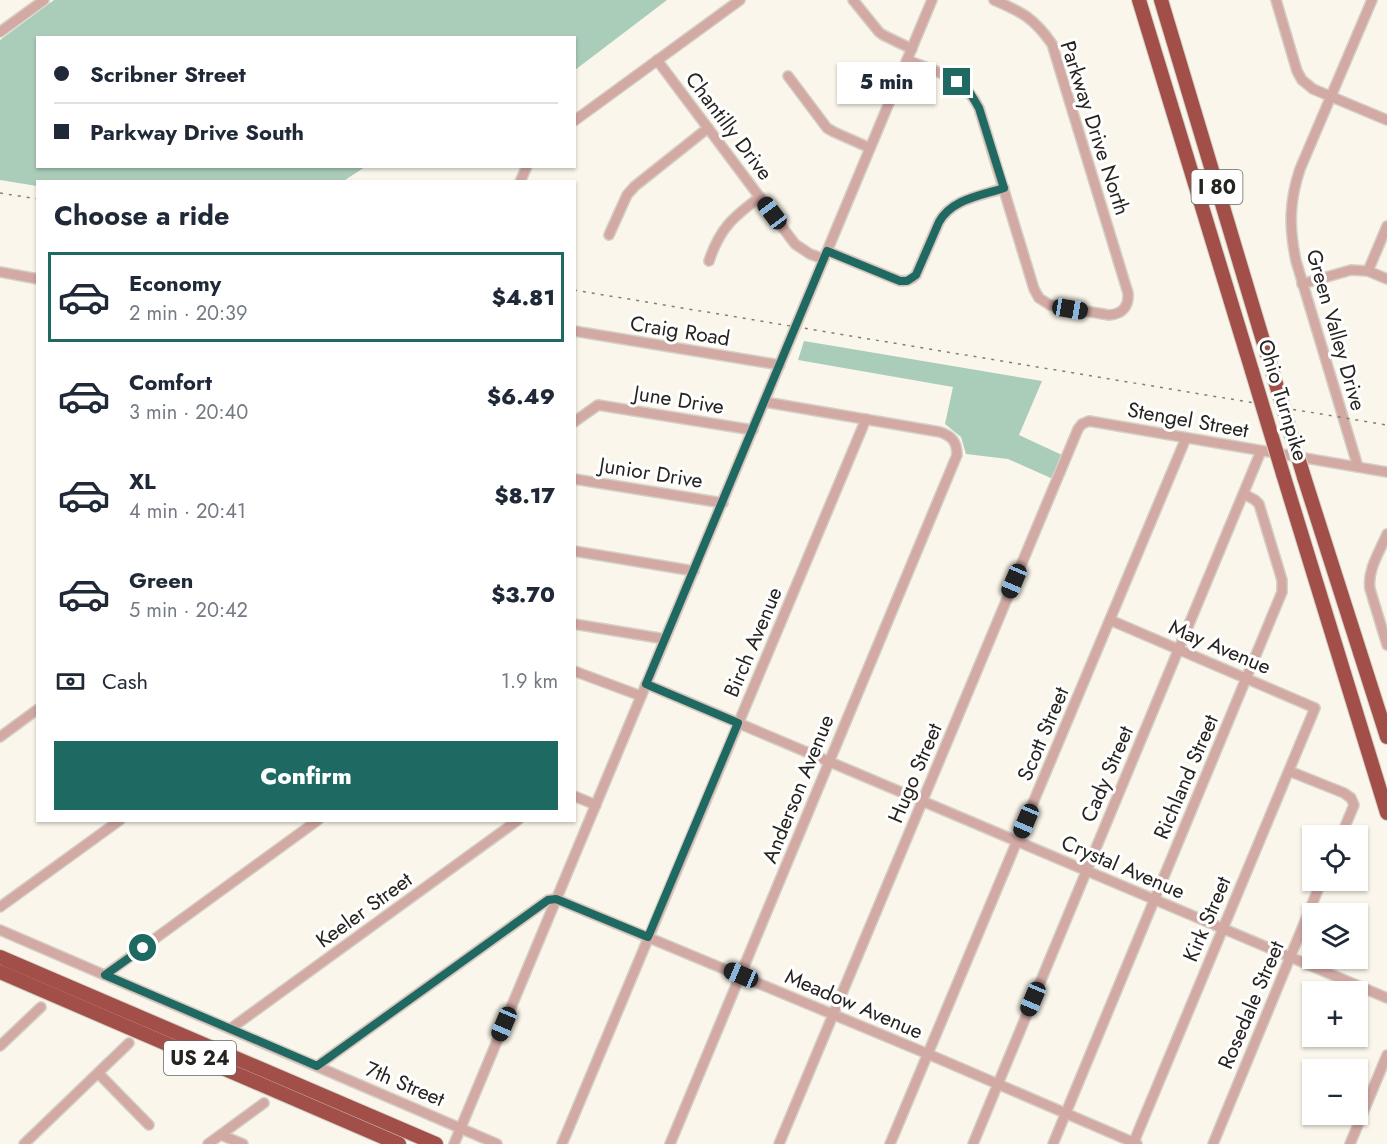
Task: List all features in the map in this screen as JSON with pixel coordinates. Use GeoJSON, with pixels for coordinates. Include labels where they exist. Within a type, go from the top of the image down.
{"type":"FeatureCollection","features":[{"type":"Feature","properties":{"kind":"highway","name":"Ohio Turnpike"},"geometry":{"type":"LineString","coordinates":[[1139,0],[1387,813]]}},
{"type":"Feature","properties":{"kind":"highway","name":"Ohio Turnpike"},"geometry":{"type":"LineString","coordinates":[[1161,0],[1304,477],[1387,737]]}},
{"type":"Feature","properties":{"kind":"highway","name":"US 24"},"geometry":{"type":"LineString","coordinates":[[0,957],[436,1144]]}},
{"type":"Feature","properties":{"kind":"highway","name":"US 24"},"geometry":{"type":"LineString","coordinates":[[0,972],[399,1144]]}},
{"type":"Feature","properties":{"kind":"street"},"geometry":{"type":"LineString","coordinates":[[576,120],[740,0]]}},
{"type":"Feature","properties":{"kind":"street"},"geometry":{"type":"LineString","coordinates":[[853,0],[883,35],[912,49]]}},
{"type":"Feature","properties":{"kind":"street"},"geometry":{"type":"LineString","coordinates":[[454,1144],[932,0]]}},
{"type":"Feature","properties":{"kind":"street","name":"Parkway Drive North"},"geometry":{"type":"LineString","coordinates":[[994,0],[1028,17],[1042,30],[1052,44],[1128,293],[1128,303],[1122,312],[1109,315],[1050,305],[1039,298],[1034,289],[1004,188]]}},
{"type":"Feature","properties":{"kind":"street"},"geometry":{"type":"LineString","coordinates":[[1276,0],[1299,75],[1310,87],[1387,120]]}},
{"type":"Feature","properties":{"kind":"street","name":"Green Valley Drive"},"geometry":{"type":"LineString","coordinates":[[1358,468],[1302,284],[1292,240],[1291,210],[1300,169],[1372,0]]}},
{"type":"Feature","properties":{"kind":"street"},"geometry":{"type":"LineString","coordinates":[[0,32],[38,2]]}},
{"type":"Feature","properties":{"kind":"street","name":"Chantilly Drive"},"geometry":{"type":"LineString","coordinates":[[657,60],[795,244],[810,254],[826,255],[900,281],[907,281],[916,275],[939,222],[949,208],[1004,188]]}},
{"type":"Feature","properties":{"kind":"street"},"geometry":{"type":"LineString","coordinates":[[907,60],[949,77],[969,91],[979,108],[1004,188]]}},
{"type":"Feature","properties":{"kind":"street"},"geometry":{"type":"LineString","coordinates":[[788,76],[827,128],[870,148]]}},
{"type":"Feature","properties":{"kind":"street"},"geometry":{"type":"LineString","coordinates":[[609,236],[627,195],[635,186],[708,128]]}},
{"type":"Feature","properties":{"kind":"street"},"geometry":{"type":"LineString","coordinates":[[709,261],[720,235],[729,222],[760,197]]}},
{"type":"Feature","properties":{"kind":"street"},"geometry":{"type":"LineString","coordinates":[[1368,271],[1387,226]]}},
{"type":"Feature","properties":{"kind":"street"},"geometry":{"type":"LineString","coordinates":[[1302,284],[1346,271],[1368,271],[1387,279]]}},
{"type":"Feature","properties":{"kind":"street"},"geometry":{"type":"LineString","coordinates":[[0,275],[36,279]]}},
{"type":"Feature","properties":{"kind":"street","name":"Craig Road"},"geometry":{"type":"LineString","coordinates":[[576,331],[780,365]]}},
{"type":"Feature","properties":{"kind":"street"},"geometry":{"type":"LineString","coordinates":[[765,402],[866,419]]}},
{"type":"Feature","properties":{"kind":"street","name":"June Drive"},"geometry":{"type":"LineString","coordinates":[[576,421],[598,405],[753,430]]}},
{"type":"Feature","properties":{"kind":"street","name":"Anderson Avenue"},"geometry":{"type":"LineString","coordinates":[[670,1144],[957,455],[957,448],[950,436],[940,432],[866,419]]}},
{"type":"Feature","properties":{"kind":"street","name":"Birch Avenue"},"geometry":{"type":"LineString","coordinates":[[562,1144],[866,419]]}},
{"type":"Feature","properties":{"kind":"street","name":"Stengel Street"},"geometry":{"type":"LineString","coordinates":[[1089,421],[1387,472]]}},
{"type":"Feature","properties":{"kind":"street","name":"Hugo Street"},"geometry":{"type":"LineString","coordinates":[[779,1144],[1078,429],[1089,421]]}},
{"type":"Feature","properties":{"kind":"street","name":"Scott Street"},"geometry":{"type":"LineString","coordinates":[[890,1144],[1186,438]]}},
{"type":"Feature","properties":{"kind":"street","name":"Cady Street"},"geometry":{"type":"LineString","coordinates":[[973,1144],[1261,451]]}},
{"type":"Feature","properties":{"kind":"street","name":"Junior Drive"},"geometry":{"type":"LineString","coordinates":[[576,478],[723,503]]}},
{"type":"Feature","properties":{"kind":"street","name":"Richland Street"},"geometry":{"type":"LineString","coordinates":[[1053,1144],[1283,588],[1259,504],[1244,494]]}},
{"type":"Feature","properties":{"kind":"street"},"geometry":{"type":"LineString","coordinates":[[1387,534],[1369,582],[1387,645]]}},
{"type":"Feature","properties":{"kind":"street"},"geometry":{"type":"LineString","coordinates":[[576,551],[694,571]]}},
{"type":"Feature","properties":{"kind":"street","name":"May Avenue"},"geometry":{"type":"LineString","coordinates":[[1110,620],[1314,708]]}},
{"type":"Feature","properties":{"kind":"street"},"geometry":{"type":"LineString","coordinates":[[576,624],[665,639]]}},
{"type":"Feature","properties":{"kind":"street"},"geometry":{"type":"LineString","coordinates":[[576,672],[641,696]]}},
{"type":"Feature","properties":{"kind":"street","name":"Crystal Avenue"},"geometry":{"type":"LineString","coordinates":[[646,684],[1387,998]]}},
{"type":"Feature","properties":{"kind":"street","name":"Kirk Street"},"geometry":{"type":"LineString","coordinates":[[1135,1144],[1314,708]]}},
{"type":"Feature","properties":{"kind":"street"},"geometry":{"type":"LineString","coordinates":[[0,736],[36,710]]}},
{"type":"Feature","properties":{"kind":"street"},"geometry":{"type":"LineString","coordinates":[[1288,771],[1344,793],[1351,798],[1354,805],[1346,825]]}},
{"type":"Feature","properties":{"kind":"street"},"geometry":{"type":"LineString","coordinates":[[576,797],[596,805]]}},
{"type":"Feature","properties":{"kind":"street"},"geometry":{"type":"LineString","coordinates":[[0,907],[117,822]]}},
{"type":"Feature","properties":{"kind":"street"},"geometry":{"type":"LineString","coordinates":[[105,975],[315,822]]}},
{"type":"Feature","properties":{"kind":"street","name":"Keeler Street"},"geometry":{"type":"LineString","coordinates":[[230,1029],[515,822]]}},
{"type":"Feature","properties":{"kind":"street","name":"Rosedale Street"},"geometry":{"type":"LineString","coordinates":[[1213,1144],[1317,891]]}},
{"type":"Feature","properties":{"kind":"street"},"geometry":{"type":"LineString","coordinates":[[317,1066],[548,900],[556,899]]}},
{"type":"Feature","properties":{"kind":"street","name":"Meadow Avenue"},"geometry":{"type":"LineString","coordinates":[[556,899],[928,1054],[1135,1144]]}},
{"type":"Feature","properties":{"kind":"street","name":"7th Street"},"geometry":{"type":"LineString","coordinates":[[0,930],[497,1144]]}},
{"type":"Feature","properties":{"kind":"street"},"geometry":{"type":"LineString","coordinates":[[0,1046],[41,1007]]}},
{"type":"Feature","properties":{"kind":"street"},"geometry":{"type":"LineString","coordinates":[[24,1144],[129,1043]]}},
{"type":"Feature","properties":{"kind":"street"},"geometry":{"type":"LineString","coordinates":[[1350,1144],[1387,1055]]}},
{"type":"Feature","properties":{"kind":"street"},"geometry":{"type":"LineString","coordinates":[[98,1073],[149,1125]]}},
{"type":"Feature","properties":{"kind":"street"},"geometry":{"type":"LineString","coordinates":[[208,1144],[264,1103]]}},
{"type":"Feature","properties":{"kind":"street"},"geometry":{"type":"LineString","coordinates":[[221,1135],[243,1144]]}},
{"type":"Feature","properties":{"kind":"green space"},"geometry":{"type":"Polygon","coordinates":[[[54,0],[667,0],[576,69],[576,36],[36,36],[36,168],[363,168],[345,180],[36,180],[36,186],[0,180],[0,40],[54,0]]]}},
{"type":"Feature","properties":{"kind":"green space"},"geometry":{"type":"Polygon","coordinates":[[[804,341],[1042,381],[1019,435],[1062,455],[1053,479],[1008,459],[966,454],[961,437],[945,424],[953,387],[798,360],[804,341]]]}},
{"type":"Feature","properties":{"kind":"railway"},"geometry":{"type":"LineString","coordinates":[[0,193],[36,199]]}},
{"type":"Feature","properties":{"kind":"railway"},"geometry":{"type":"LineString","coordinates":[[576,290],[1387,425]]}},
{"type":"Feature","properties":{"kind":"route"},"geometry":{"type":"LineString","coordinates":[[143,948],[105,975],[317,1066],[548,900],[556,899],[648,937],[738,723],[646,684],[827,251],[900,281],[907,281],[916,275],[939,222],[949,208],[1004,188],[979,108],[969,91],[957,82]]}}]}
